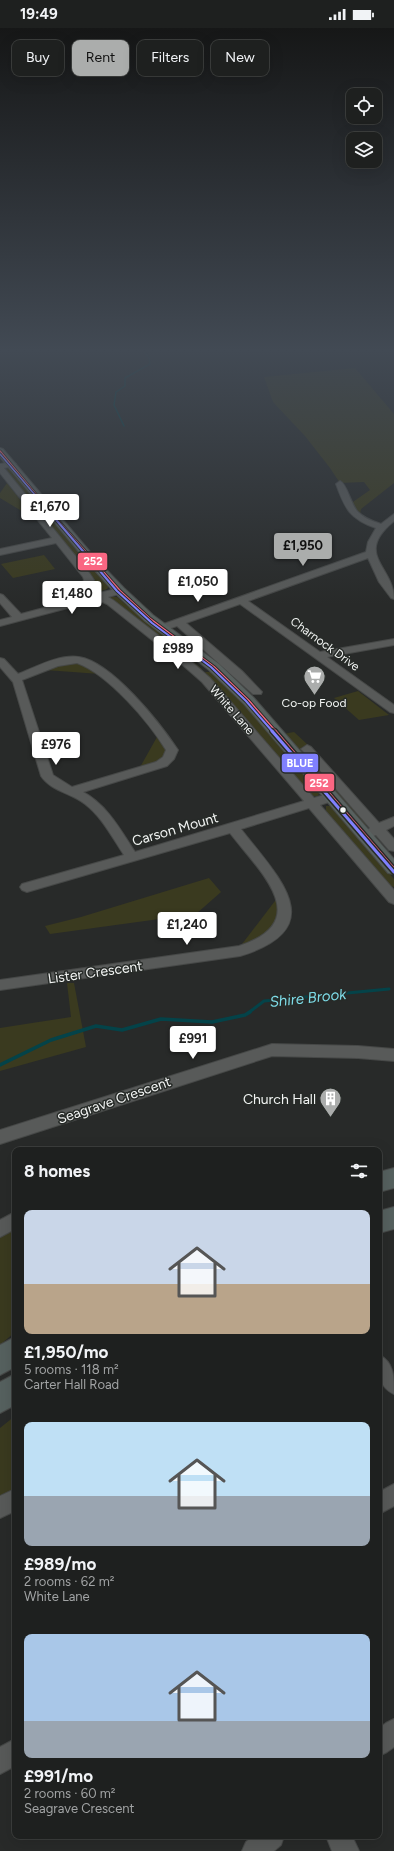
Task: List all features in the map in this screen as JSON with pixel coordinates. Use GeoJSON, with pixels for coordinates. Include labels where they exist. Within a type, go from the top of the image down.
{"type":"FeatureCollection","features":[{"type":"Feature","properties":{"kind":"highway"},"geometry":{"type":"LineString","coordinates":[[382,1181],[394,1178]]}},
{"type":"Feature","properties":{"kind":"highway"},"geometry":{"type":"LineString","coordinates":[[382,1221],[394,1218]]}},
{"type":"Feature","properties":{"kind":"highway"},"geometry":{"type":"LineString","coordinates":[[0,1362],[12,1352]]}},
{"type":"Feature","properties":{"kind":"highway"},"geometry":{"type":"LineString","coordinates":[[0,1399],[12,1390]]}},
{"type":"Feature","properties":{"kind":"main road","name":"White Lane"},"geometry":{"type":"LineString","coordinates":[[0,451],[93,562],[120,591],[162,628],[214,667],[238,689],[331,797],[371,832],[394,868]]}},
{"type":"Feature","properties":{"kind":"street","name":"White Lane"},"geometry":{"type":"LineString","coordinates":[[12,464],[2,466],[0,468],[57,540],[88,576],[89,580],[85,589],[86,591],[110,602],[201,676],[313,803],[394,899]]}},
{"type":"Feature","properties":{"kind":"street"},"geometry":{"type":"LineString","coordinates":[[340,484],[346,500],[357,518],[382,527]]}},
{"type":"Feature","properties":{"kind":"street"},"geometry":{"type":"LineString","coordinates":[[394,517],[382,527],[372,540],[371,554],[384,582],[394,596]]}},
{"type":"Feature","properties":{"kind":"street"},"geometry":{"type":"LineString","coordinates":[[0,552],[57,540]]}},
{"type":"Feature","properties":{"kind":"street"},"geometry":{"type":"LineString","coordinates":[[162,628],[371,554]]}},
{"type":"Feature","properties":{"kind":"street"},"geometry":{"type":"LineString","coordinates":[[0,623],[120,591]]}},
{"type":"Feature","properties":{"kind":"street"},"geometry":{"type":"LineString","coordinates":[[0,597],[19,618]]}},
{"type":"Feature","properties":{"kind":"street","name":"Charnock Drive"},"geometry":{"type":"LineString","coordinates":[[241,600],[394,710]]}},
{"type":"Feature","properties":{"kind":"street","name":"White Lane"},"geometry":{"type":"LineString","coordinates":[[179,622],[197,640],[243,677],[257,692]]}},
{"type":"Feature","properties":{"kind":"street"},"geometry":{"type":"LineString","coordinates":[[319,656],[394,642]]}},
{"type":"Feature","properties":{"kind":"street"},"geometry":{"type":"LineString","coordinates":[[0,660],[16,678],[47,776],[55,784],[72,791],[89,801],[102,812],[132,858]]}},
{"type":"Feature","properties":{"kind":"street"},"geometry":{"type":"LineString","coordinates":[[16,678],[65,661],[79,660],[90,664],[137,703],[172,750],[171,756],[160,766],[72,791]]}},
{"type":"Feature","properties":{"kind":"street","name":"White Lane"},"geometry":{"type":"LineString","coordinates":[[307,749],[371,832],[394,847]]}},
{"type":"Feature","properties":{"kind":"street","name":"Carson Mount"},"geometry":{"type":"LineString","coordinates":[[28,887],[233,828],[331,797]]}},
{"type":"Feature","properties":{"kind":"street"},"geometry":{"type":"LineString","coordinates":[[371,832],[394,821]]}},
{"type":"Feature","properties":{"kind":"street","name":"Lister Crescent"},"geometry":{"type":"LineString","coordinates":[[0,985],[240,951],[256,946],[269,939],[280,929],[284,922],[286,906],[278,886],[233,828]]}},
{"type":"Feature","properties":{"kind":"street","name":"Seagrave Crescent"},"geometry":{"type":"LineString","coordinates":[[0,1137],[80,1112],[150,1087],[272,1050],[351,1051],[394,1055]]}},
{"type":"Feature","properties":{"kind":"street"},"geometry":{"type":"LineString","coordinates":[[0,1229],[12,1222]]}},
{"type":"Feature","properties":{"kind":"street"},"geometry":{"type":"LineString","coordinates":[[382,1368],[394,1384]]}},
{"type":"Feature","properties":{"kind":"street"},"geometry":{"type":"LineString","coordinates":[[382,1502],[394,1494]]}},
{"type":"Feature","properties":{"kind":"street"},"geometry":{"type":"LineString","coordinates":[[0,1508],[12,1501]]}},
{"type":"Feature","properties":{"kind":"street"},"geometry":{"type":"LineString","coordinates":[[382,1741],[394,1730]]}},
{"type":"Feature","properties":{"kind":"street"},"geometry":{"type":"LineString","coordinates":[[0,1762],[12,1753]]}},
{"type":"Feature","properties":{"kind":"street"},"geometry":{"type":"LineString","coordinates":[[255,1851],[269,1839]]}},
{"type":"Feature","properties":{"kind":"street"},"geometry":{"type":"LineString","coordinates":[[340,1839],[346,1851]]}},
{"type":"Feature","properties":{"kind":"shaded area"},"geometry":{"type":"Polygon","coordinates":[[[303,434],[394,434],[394,483],[361,509],[360,515],[350,504],[370,490],[364,482],[340,483],[303,434]]]}},
{"type":"Feature","properties":{"kind":"shaded area"},"geometry":{"type":"Polygon","coordinates":[[[10,468],[109,586],[107,589],[98,592],[90,589],[91,586],[4,469],[10,468]]]}},
{"type":"Feature","properties":{"kind":"shaded area"},"geometry":{"type":"Polygon","coordinates":[[[7,483],[33,516],[0,498],[0,493],[7,483]]]}},
{"type":"Feature","properties":{"kind":"shaded area"},"geometry":{"type":"Polygon","coordinates":[[[44,555],[55,569],[13,578],[1,564],[44,555]]]}},
{"type":"Feature","properties":{"kind":"shaded area"},"geometry":{"type":"Polygon","coordinates":[[[110,597],[117,597],[202,669],[198,669],[110,597]]]}},
{"type":"Feature","properties":{"kind":"shaded area"},"geometry":{"type":"Polygon","coordinates":[[[68,663],[83,664],[100,674],[45,670],[68,663]]]}},
{"type":"Feature","properties":{"kind":"shaded area"},"geometry":{"type":"Polygon","coordinates":[[[205,672],[210,672],[247,705],[319,793],[318,796],[311,796],[205,672]]]}},
{"type":"Feature","properties":{"kind":"shaded area"},"geometry":{"type":"Polygon","coordinates":[[[358,691],[389,715],[359,720],[334,698],[358,691]]]}},
{"type":"Feature","properties":{"kind":"shaded area"},"geometry":{"type":"Polygon","coordinates":[[[294,732],[308,745],[301,748],[356,810],[367,825],[362,825],[283,734],[294,732]]]}},
{"type":"Feature","properties":{"kind":"shaded area"},"geometry":{"type":"Polygon","coordinates":[[[157,737],[166,747],[167,751],[163,760],[139,769],[157,737]]]}},
{"type":"Feature","properties":{"kind":"shaded area"},"geometry":{"type":"Polygon","coordinates":[[[326,806],[331,806],[394,879],[394,887],[385,884],[326,812],[326,806]]]}},
{"type":"Feature","properties":{"kind":"shaded area"},"geometry":{"type":"Polygon","coordinates":[[[209,878],[221,892],[196,914],[50,934],[45,926],[81,917],[209,878]]]}},
{"type":"Feature","properties":{"kind":"shaded area"},"geometry":{"type":"Polygon","coordinates":[[[278,897],[280,902],[273,931],[239,948],[278,897]]]}},
{"type":"Feature","properties":{"kind":"shaded area"},"geometry":{"type":"Polygon","coordinates":[[[67,983],[74,983],[86,1047],[0,1071],[0,1028],[71,1017],[67,983]]]}},
{"type":"Feature","properties":{"kind":"shaded area"},"geometry":{"type":"Polygon","coordinates":[[[12,1228],[12,1335],[0,1345],[0,1237],[12,1228]]]}},
{"type":"Feature","properties":{"kind":"shaded area"},"geometry":{"type":"Polygon","coordinates":[[[12,1418],[12,1493],[0,1500],[0,1428],[12,1418]]]}},
{"type":"Feature","properties":{"kind":"waterway","name":"Shire Brook"},"geometry":{"type":"LineString","coordinates":[[248,1013],[264,1001],[389,989]]}},
{"type":"Feature","properties":{"kind":"waterway","name":"Shire Brook"},"geometry":{"type":"LineString","coordinates":[[0,1065],[51,1040],[96,1026],[122,1030],[161,1019],[212,1022],[245,1015],[250,1012]]}},
{"type":"Feature","properties":{"kind":"transit line","name":"252"},"geometry":{"type":"LineString","coordinates":[[0,451],[93,562],[120,591],[149,618],[214,667],[249,701],[394,869]]}},
{"type":"Feature","properties":{"kind":"transit line","name":"BLUE"},"geometry":{"type":"LineString","coordinates":[[0,454],[117,591],[152,623],[211,667],[246,701],[394,872]]}},
{"type":"Feature","properties":{"kind":"place","name":"Co-op Food"},"geometry":{"type":"Point","coordinates":[314,696]}},
{"type":"Feature","properties":{"kind":"place","name":"Church Hall"},"geometry":{"type":"Point","coordinates":[331,1118]}}]}
